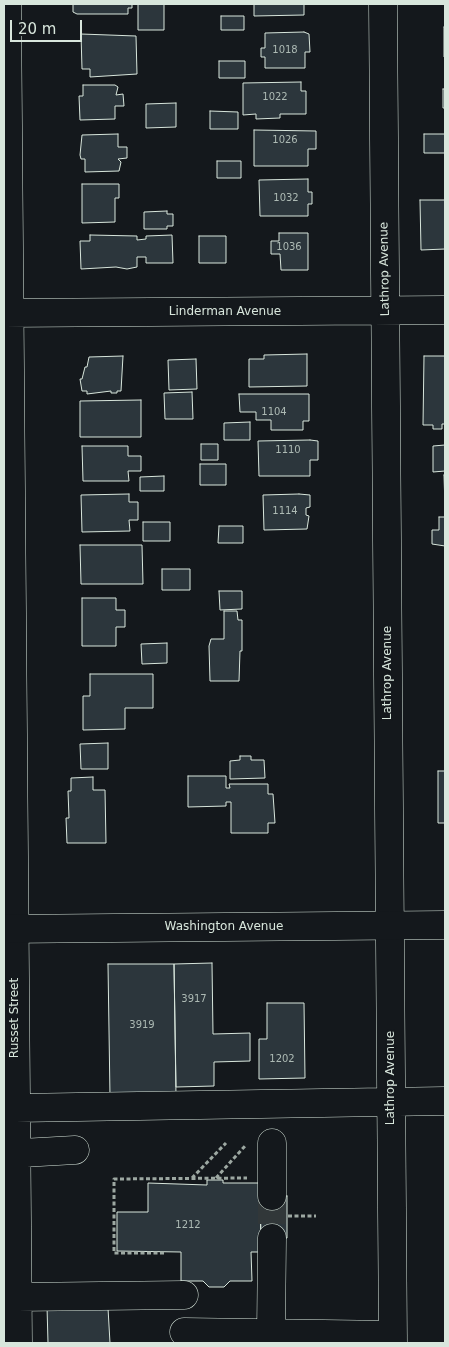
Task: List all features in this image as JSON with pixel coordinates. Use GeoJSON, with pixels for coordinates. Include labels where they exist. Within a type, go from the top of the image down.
{"type":"FeatureCollection","features":[{"type":"Feature","properties":{"kind":"street","name":"Russet Street"},"geometry":{"type":"LineString","coordinates":[[7,4],[9,929],[16,1108],[10,1154],[13,1305],[18,1343]]}},
{"type":"Feature","properties":{"kind":"street","name":"Lathrop Avenue"},"geometry":{"type":"LineString","coordinates":[[383,4],[393,1339]]}},
{"type":"Feature","properties":{"kind":"street","name":"Linderman Avenue"},"geometry":{"type":"LineString","coordinates":[[7,313],[445,310]]}},
{"type":"Feature","properties":{"kind":"street","name":"Washington Avenue"},"geometry":{"type":"LineString","coordinates":[[9,929],[445,925]]}},
{"type":"Feature","properties":{"kind":"street"},"geometry":{"type":"LineString","coordinates":[[16,1108],[445,1101]]}},
{"type":"Feature","properties":{"kind":"street"},"geometry":{"type":"LineString","coordinates":[[260,1143],[263,1187]]}},
{"type":"Feature","properties":{"kind":"street"},"geometry":{"type":"LineString","coordinates":[[10,1154],[75,1150]]}},
{"type":"Feature","properties":{"kind":"street"},"geometry":{"type":"LineString","coordinates":[[272,1238],[272,1334]]}},
{"type":"Feature","properties":{"kind":"street"},"geometry":{"type":"LineString","coordinates":[[13,1305],[184,1295]]}},
{"type":"Feature","properties":{"kind":"street"},"geometry":{"type":"LineString","coordinates":[[184,1332],[393,1339]]}},
{"type":"Feature","properties":{"kind":"path"},"geometry":{"type":"LineString","coordinates":[[192,1178],[226,1143]]}},
{"type":"Feature","properties":{"kind":"path"},"geometry":{"type":"LineString","coordinates":[[215,1178],[260,1143]]}},
{"type":"Feature","properties":{"kind":"path"},"geometry":{"type":"LineString","coordinates":[[164,1253],[114,1253],[114,1179],[215,1178],[263,1187]]}},
{"type":"Feature","properties":{"kind":"building"},"geometry":{"type":"Polygon","coordinates":[[[73,4],[132,4],[132,8],[128,8],[128,14],[77,14],[73,12],[73,4]]]}},
{"type":"Feature","properties":{"kind":"building"},"geometry":{"type":"Polygon","coordinates":[[[138,4],[164,4],[164,30],[138,30],[138,4]]]}},
{"type":"Feature","properties":{"kind":"building"},"geometry":{"type":"Polygon","coordinates":[[[254,4],[304,4],[304,15],[254,16],[254,4]]]}},
{"type":"Feature","properties":{"kind":"building"},"geometry":{"type":"Polygon","coordinates":[[[221,16],[244,16],[244,30],[221,30],[221,16]]]}},
{"type":"Feature","properties":{"kind":"building"},"geometry":{"type":"Polygon","coordinates":[[[445,27],[445,57],[444,57],[445,27]]]}},
{"type":"Feature","properties":{"kind":"building"},"geometry":{"type":"Polygon","coordinates":[[[304,32],[309,34],[310,52],[305,52],[305,68],[265,68],[265,57],[261,57],[261,48],[265,48],[265,33],[304,32]]]}},
{"type":"Feature","properties":{"kind":"building"},"geometry":{"type":"Polygon","coordinates":[[[81,34],[136,36],[137,74],[90,77],[90,69],[82,69],[81,34]]]}},
{"type":"Feature","properties":{"kind":"building"},"geometry":{"type":"Polygon","coordinates":[[[219,61],[245,61],[245,78],[219,78],[219,61]]]}},
{"type":"Feature","properties":{"kind":"building"},"geometry":{"type":"Polygon","coordinates":[[[301,82],[301,91],[306,91],[306,114],[280,114],[280,118],[256,119],[256,114],[243,115],[243,83],[301,82]]]}},
{"type":"Feature","properties":{"kind":"building"},"geometry":{"type":"Polygon","coordinates":[[[83,85],[115,85],[118,87],[116,95],[123,94],[124,106],[115,106],[115,119],[80,120],[79,96],[83,96],[83,85]]]}},
{"type":"Feature","properties":{"kind":"building"},"geometry":{"type":"Polygon","coordinates":[[[443,89],[445,89],[445,108],[443,108],[443,89]]]}},
{"type":"Feature","properties":{"kind":"building"},"geometry":{"type":"Polygon","coordinates":[[[176,103],[176,127],[146,128],[146,104],[176,103]]]}},
{"type":"Feature","properties":{"kind":"building"},"geometry":{"type":"Polygon","coordinates":[[[210,111],[238,112],[238,129],[210,129],[210,111]]]}},
{"type":"Feature","properties":{"kind":"building"},"geometry":{"type":"Polygon","coordinates":[[[254,130],[316,131],[316,149],[308,149],[308,166],[254,166],[254,130]]]}},
{"type":"Feature","properties":{"kind":"building"},"geometry":{"type":"Polygon","coordinates":[[[118,134],[118,147],[127,147],[127,158],[118,159],[121,162],[119,171],[85,172],[85,159],[81,159],[80,155],[82,135],[118,134]]]}},
{"type":"Feature","properties":{"kind":"building"},"geometry":{"type":"Polygon","coordinates":[[[424,134],[445,134],[445,153],[424,153],[424,134]]]}},
{"type":"Feature","properties":{"kind":"building"},"geometry":{"type":"Polygon","coordinates":[[[217,161],[241,161],[241,178],[217,178],[217,161]]]}},
{"type":"Feature","properties":{"kind":"building"},"geometry":{"type":"Polygon","coordinates":[[[308,179],[308,192],[312,192],[312,204],[308,204],[308,216],[260,216],[259,180],[308,179]]]}},
{"type":"Feature","properties":{"kind":"building"},"geometry":{"type":"Polygon","coordinates":[[[82,184],[119,184],[119,198],[115,198],[115,222],[82,223],[82,184]]]}},
{"type":"Feature","properties":{"kind":"building"},"geometry":{"type":"Polygon","coordinates":[[[420,200],[445,200],[445,249],[421,250],[420,200]]]}},
{"type":"Feature","properties":{"kind":"building"},"geometry":{"type":"Polygon","coordinates":[[[167,211],[167,214],[173,214],[173,226],[167,226],[167,229],[144,229],[144,212],[167,211]]]}},
{"type":"Feature","properties":{"kind":"building"},"geometry":{"type":"Polygon","coordinates":[[[279,233],[308,233],[308,270],[281,270],[280,254],[271,254],[271,241],[279,241],[279,233]]]}},
{"type":"Feature","properties":{"kind":"building"},"geometry":{"type":"Polygon","coordinates":[[[90,235],[137,236],[137,240],[146,239],[146,236],[172,235],[173,263],[146,263],[146,257],[137,257],[137,267],[127,269],[116,267],[81,269],[80,241],[90,241],[90,235]]]}},
{"type":"Feature","properties":{"kind":"building"},"geometry":{"type":"Polygon","coordinates":[[[199,236],[226,236],[226,263],[199,263],[199,236]]]}},
{"type":"Feature","properties":{"kind":"building"},"geometry":{"type":"Polygon","coordinates":[[[307,354],[307,386],[249,387],[249,359],[264,359],[264,355],[307,354]]]}},
{"type":"Feature","properties":{"kind":"building"},"geometry":{"type":"Polygon","coordinates":[[[123,356],[121,391],[117,391],[117,393],[111,393],[111,391],[87,394],[87,391],[82,391],[80,379],[82,379],[85,367],[87,367],[89,357],[123,356]]]}},
{"type":"Feature","properties":{"kind":"building"},"geometry":{"type":"Polygon","coordinates":[[[424,356],[445,356],[445,424],[442,424],[442,429],[433,429],[433,425],[423,425],[424,356]]]}},
{"type":"Feature","properties":{"kind":"building"},"geometry":{"type":"Polygon","coordinates":[[[196,359],[197,389],[169,390],[168,360],[196,359]]]}},
{"type":"Feature","properties":{"kind":"building"},"geometry":{"type":"Polygon","coordinates":[[[192,392],[193,419],[165,419],[164,393],[192,392]]]}},
{"type":"Feature","properties":{"kind":"building"},"geometry":{"type":"Polygon","coordinates":[[[239,394],[309,394],[309,421],[303,421],[303,430],[271,430],[271,420],[256,420],[256,412],[240,412],[239,394]]]}},
{"type":"Feature","properties":{"kind":"building"},"geometry":{"type":"Polygon","coordinates":[[[141,400],[141,437],[80,437],[80,401],[141,400]]]}},
{"type":"Feature","properties":{"kind":"building"},"geometry":{"type":"Polygon","coordinates":[[[250,422],[250,440],[224,440],[224,423],[250,422]]]}},
{"type":"Feature","properties":{"kind":"building"},"geometry":{"type":"Polygon","coordinates":[[[258,441],[318,441],[318,460],[310,460],[310,476],[259,476],[258,441]]]}},
{"type":"Feature","properties":{"kind":"building"},"geometry":{"type":"Polygon","coordinates":[[[201,444],[218,444],[218,460],[201,460],[201,444]]]}},
{"type":"Feature","properties":{"kind":"building"},"geometry":{"type":"Polygon","coordinates":[[[445,445],[445,471],[433,472],[433,446],[445,445]]]}},
{"type":"Feature","properties":{"kind":"building"},"geometry":{"type":"Polygon","coordinates":[[[82,446],[128,446],[128,456],[141,456],[141,471],[128,471],[129,481],[83,481],[82,446]]]}},
{"type":"Feature","properties":{"kind":"building"},"geometry":{"type":"Polygon","coordinates":[[[200,464],[226,464],[226,485],[200,485],[200,464]]]}},
{"type":"Feature","properties":{"kind":"building"},"geometry":{"type":"Polygon","coordinates":[[[444,475],[445,475],[445,507],[444,475]]]}},
{"type":"Feature","properties":{"kind":"building"},"geometry":{"type":"Polygon","coordinates":[[[164,476],[164,491],[140,491],[140,477],[164,476]]]}},
{"type":"Feature","properties":{"kind":"building"},"geometry":{"type":"Polygon","coordinates":[[[129,494],[129,502],[138,502],[138,520],[129,520],[130,531],[82,532],[81,495],[129,494]]]}},
{"type":"Feature","properties":{"kind":"building"},"geometry":{"type":"Polygon","coordinates":[[[263,495],[310,495],[310,507],[306,508],[306,515],[309,516],[307,529],[264,530],[263,495]]]}},
{"type":"Feature","properties":{"kind":"building"},"geometry":{"type":"Polygon","coordinates":[[[439,517],[445,517],[445,546],[432,544],[432,530],[439,530],[439,517]]]}},
{"type":"Feature","properties":{"kind":"building"},"geometry":{"type":"Polygon","coordinates":[[[143,522],[170,522],[170,541],[143,541],[143,522]]]}},
{"type":"Feature","properties":{"kind":"building"},"geometry":{"type":"Polygon","coordinates":[[[219,526],[243,526],[243,543],[218,543],[219,526]]]}},
{"type":"Feature","properties":{"kind":"building"},"geometry":{"type":"Polygon","coordinates":[[[80,545],[142,545],[143,584],[81,584],[80,545]]]}},
{"type":"Feature","properties":{"kind":"building"},"geometry":{"type":"Polygon","coordinates":[[[162,569],[190,569],[190,590],[162,590],[162,569]]]}},
{"type":"Feature","properties":{"kind":"building"},"geometry":{"type":"Polygon","coordinates":[[[219,591],[242,591],[242,609],[220,610],[219,591]]]}},
{"type":"Feature","properties":{"kind":"building"},"geometry":{"type":"Polygon","coordinates":[[[82,598],[116,598],[116,610],[125,610],[125,627],[116,627],[116,646],[82,646],[82,598]]]}},
{"type":"Feature","properties":{"kind":"building"},"geometry":{"type":"Polygon","coordinates":[[[224,611],[237,611],[238,620],[242,620],[242,651],[240,651],[239,681],[210,681],[209,646],[211,639],[224,639],[224,611]]]}},
{"type":"Feature","properties":{"kind":"building"},"geometry":{"type":"Polygon","coordinates":[[[167,643],[167,663],[142,664],[141,644],[167,643]]]}},
{"type":"Feature","properties":{"kind":"building"},"geometry":{"type":"Polygon","coordinates":[[[90,674],[153,674],[153,708],[125,708],[125,729],[83,730],[83,696],[90,696],[90,674]]]}},
{"type":"Feature","properties":{"kind":"building"},"geometry":{"type":"Polygon","coordinates":[[[108,743],[108,769],[81,769],[80,744],[108,743]]]}},
{"type":"Feature","properties":{"kind":"building"},"geometry":{"type":"Polygon","coordinates":[[[240,756],[251,756],[251,760],[264,760],[265,778],[230,779],[230,761],[240,760],[240,756]]]}},
{"type":"Feature","properties":{"kind":"building"},"geometry":{"type":"Polygon","coordinates":[[[438,771],[445,771],[445,823],[438,823],[438,771]]]}},
{"type":"Feature","properties":{"kind":"building"},"geometry":{"type":"Polygon","coordinates":[[[188,776],[226,776],[226,788],[230,788],[229,784],[268,784],[268,794],[273,794],[275,823],[268,823],[268,833],[231,833],[231,802],[226,802],[226,806],[188,807],[188,776]]]}},
{"type":"Feature","properties":{"kind":"building"},"geometry":{"type":"Polygon","coordinates":[[[93,777],[93,790],[105,790],[106,843],[67,843],[66,818],[69,818],[68,791],[71,791],[71,778],[93,777]]]}},
{"type":"Feature","properties":{"kind":"building"},"geometry":{"type":"Polygon","coordinates":[[[212,963],[213,1034],[250,1033],[250,1061],[214,1062],[214,1086],[176,1087],[174,964],[212,963]]]}},
{"type":"Feature","properties":{"kind":"building"},"geometry":{"type":"Polygon","coordinates":[[[108,964],[174,964],[176,1096],[110,1097],[108,964]]]}},
{"type":"Feature","properties":{"kind":"building"},"geometry":{"type":"Polygon","coordinates":[[[267,1003],[304,1003],[305,1078],[259,1079],[259,1039],[267,1039],[267,1003]]]}},
{"type":"Feature","properties":{"kind":"building"},"geometry":{"type":"Polygon","coordinates":[[[207,1180],[223,1180],[223,1183],[260,1183],[261,1252],[251,1252],[252,1281],[230,1281],[224,1287],[209,1287],[203,1281],[181,1281],[181,1252],[117,1251],[117,1212],[148,1212],[148,1183],[207,1185],[207,1180]]]}},
{"type":"Feature","properties":{"kind":"building"},"geometry":{"type":"Polygon","coordinates":[[[287,1196],[287,1238],[261,1238],[260,1197],[287,1196]]]}},
{"type":"Feature","properties":{"kind":"building"},"geometry":{"type":"Polygon","coordinates":[[[47,1306],[108,1308],[110,1343],[48,1343],[47,1306]]]}},
{"type":"Feature","properties":{"kind":"tunnel"},"geometry":{"type":"LineString","coordinates":[[272,1196],[272,1238]]}}]}
